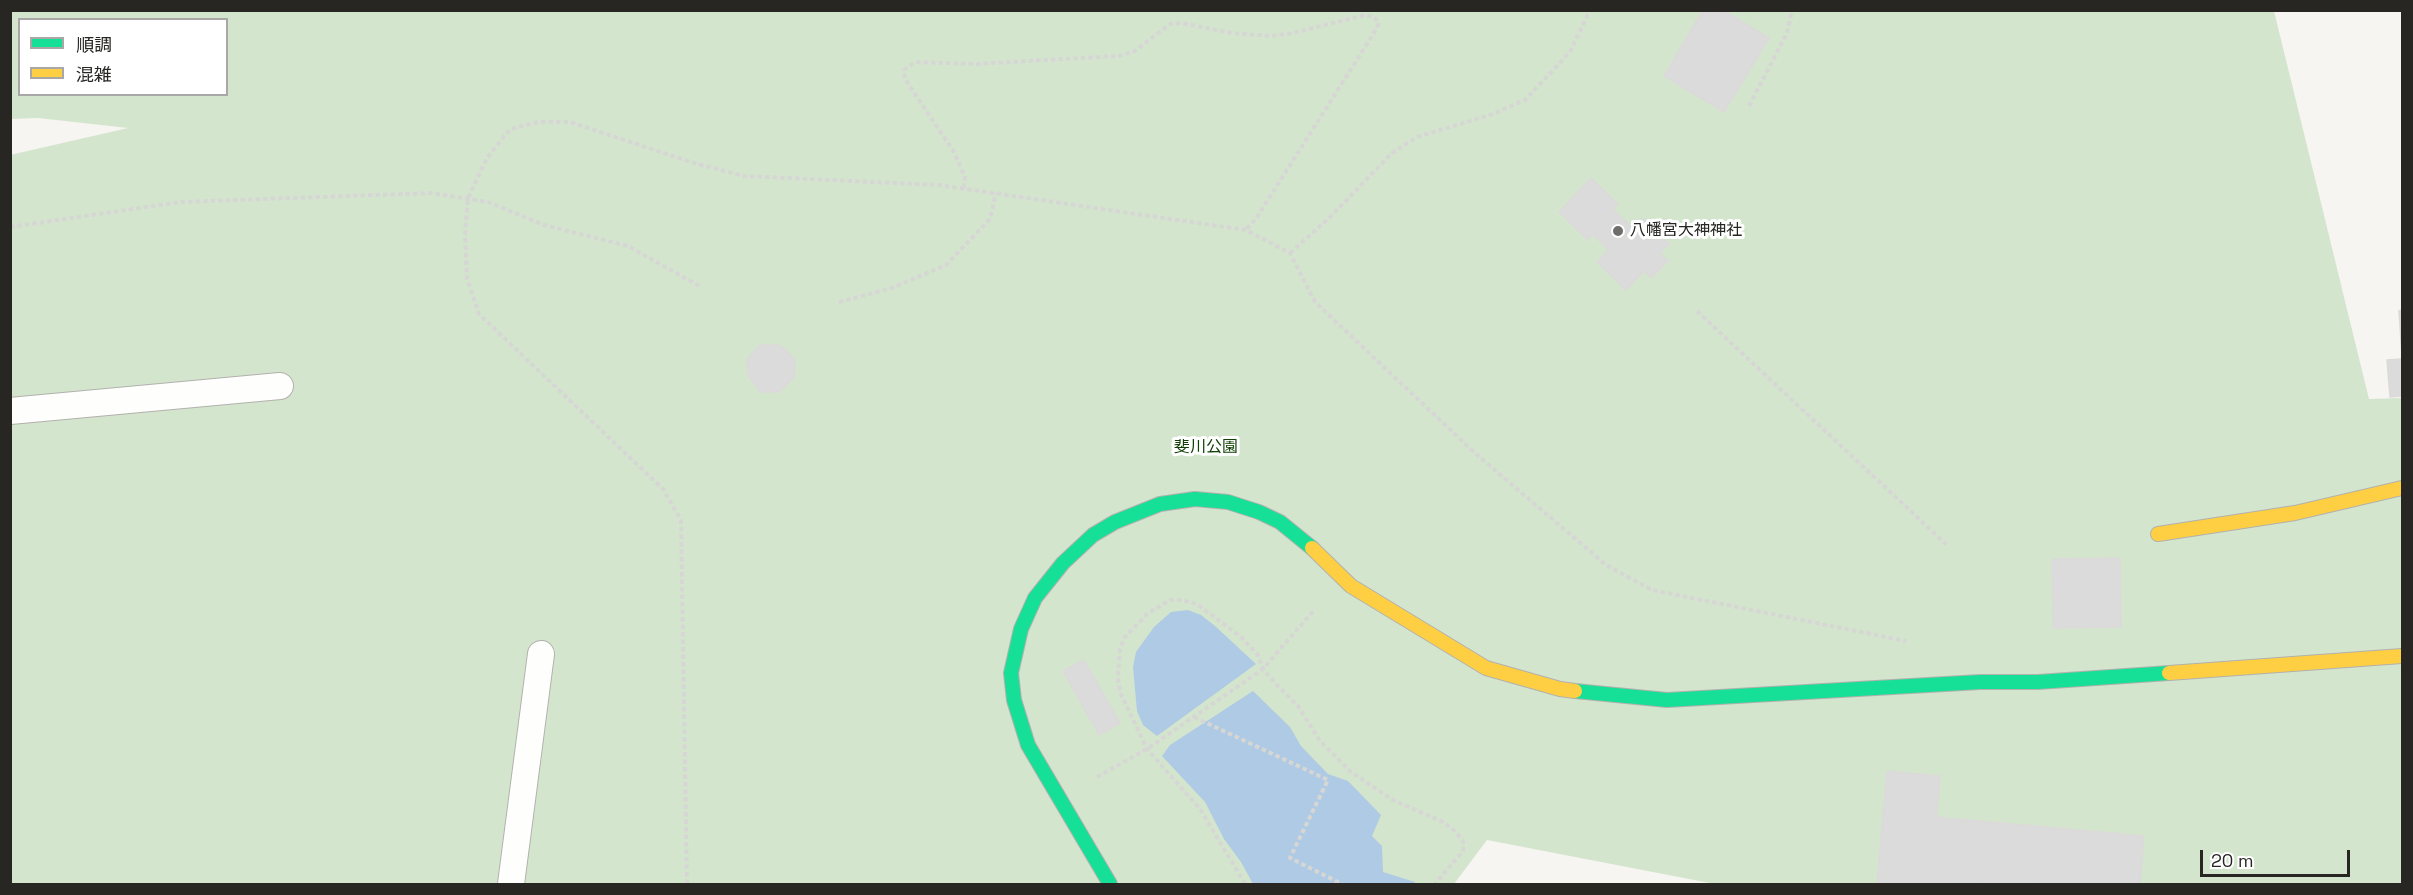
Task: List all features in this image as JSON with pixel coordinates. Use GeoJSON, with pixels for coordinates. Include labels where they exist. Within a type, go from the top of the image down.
{"type":"FeatureCollection","features":[{"type":"Feature","properties":{"kind":"street"},"geometry":{"type":"LineString","coordinates":[[2158,534],[2295,513],[2403,488]]}},
{"type":"Feature","properties":{"kind":"street"},"geometry":{"type":"LineString","coordinates":[[1110,885],[1028,745],[1014,700],[1011,673],[1021,629],[1035,598],[1063,563],[1093,535],[1115,522],[1160,504],[1195,499],[1228,502],[1259,512],[1280,522],[1306,543],[1351,586],[1486,668],[1560,689],[1667,700],[1980,682],[2038,682],[2403,656]]}},
{"type":"Feature","properties":{"kind":"lane"},"geometry":{"type":"LineString","coordinates":[[10,411],[280,386]]}},
{"type":"Feature","properties":{"kind":"lane"},"geometry":{"type":"LineString","coordinates":[[511,885],[541,654]]}},
{"type":"Feature","properties":{"kind":"path"},"geometry":{"type":"LineString","coordinates":[[1290,253],[1330,217],[1392,153],[1417,137],[1490,115],[1525,100],[1570,52],[1590,10]]}},
{"type":"Feature","properties":{"kind":"path"},"geometry":{"type":"LineString","coordinates":[[1749,106],[1787,33],[1792,10]]}},
{"type":"Feature","properties":{"kind":"path"},"geometry":{"type":"LineString","coordinates":[[964,189],[965,177],[954,152],[906,79],[904,70],[915,62],[975,64],[1119,56],[1135,51],[1170,24],[1181,23],[1231,33],[1270,36],[1293,33],[1365,15],[1374,17],[1379,23],[1374,33],[1257,217],[1246,230]]}},
{"type":"Feature","properties":{"kind":"path"},"geometry":{"type":"LineString","coordinates":[[687,885],[681,520],[663,489],[479,314],[466,278],[465,235],[468,198],[488,158],[510,129],[539,122],[570,122],[694,163],[744,176],[938,185],[1246,230],[1290,253],[1315,302],[1476,454],[1606,565],[1652,590],[1914,642]]}},
{"type":"Feature","properties":{"kind":"path"},"geometry":{"type":"LineString","coordinates":[[10,227],[181,202],[431,192],[488,202],[544,225],[628,246],[701,287]]}},
{"type":"Feature","properties":{"kind":"path"},"geometry":{"type":"LineString","coordinates":[[839,302],[901,285],[946,265],[990,219],[996,193]]}},
{"type":"Feature","properties":{"kind":"path"},"geometry":{"type":"LineString","coordinates":[[1697,310],[1949,547]]}},
{"type":"Feature","properties":{"kind":"path"},"geometry":{"type":"LineString","coordinates":[[1245,885],[1200,810],[1147,749],[1120,692],[1118,664],[1120,649],[1125,637],[1158,606],[1170,600],[1197,604],[1241,637],[1258,655],[1263,669],[1298,706],[1320,741],[1351,772],[1393,800],[1443,822],[1459,836],[1463,841],[1463,851],[1435,885]]}},
{"type":"Feature","properties":{"kind":"path"},"geometry":{"type":"LineString","coordinates":[[1091,780],[1147,749],[1263,669],[1316,608]]}},
{"type":"Feature","properties":{"kind":"path"},"geometry":{"type":"LineString","coordinates":[[1193,717],[1328,780],[1290,858],[1342,885]]}},
{"type":"Feature","properties":{"kind":"green space","name":"斐川公園"},"geometry":{"type":"Polygon","coordinates":[[[11,11],[2274,11],[2369,399],[2402,398],[2402,884],[1715,884],[1487,840],[1454,884],[11,884],[10,155],[128,128],[38,118],[11,119],[11,11]]]}},
{"type":"Feature","properties":{"kind":"water"},"geometry":{"type":"Polygon","coordinates":[[[1188,610],[1201,615],[1215,626],[1256,664],[1157,736],[1143,725],[1137,711],[1133,667],[1136,652],[1154,627],[1171,612],[1188,610]]]}},
{"type":"Feature","properties":{"kind":"water"},"geometry":{"type":"Polygon","coordinates":[[[1253,691],[1290,727],[1301,746],[1328,774],[1348,781],[1381,815],[1372,836],[1382,846],[1383,872],[1415,882],[1414,884],[1253,884],[1241,862],[1224,839],[1205,802],[1162,756],[1170,745],[1253,691]]]}},
{"type":"Feature","properties":{"kind":"building"},"geometry":{"type":"Polygon","coordinates":[[[1703,10],[1723,10],[1769,38],[1724,112],[1664,76],[1703,10]]]}},
{"type":"Feature","properties":{"kind":"building","name":"八幡宮大神神社"},"geometry":{"type":"Polygon","coordinates":[[[1591,178],[1618,204],[1613,209],[1632,228],[1642,218],[1669,244],[1660,253],[1668,261],[1651,278],[1644,271],[1626,290],[1597,262],[1609,250],[1592,234],[1588,240],[1559,212],[1591,178]]]}},
{"type":"Feature","properties":{"kind":"building"},"geometry":{"type":"Polygon","coordinates":[[[2402,310],[2402,355],[2399,311],[2402,310]]]}},
{"type":"Feature","properties":{"kind":"building"},"geometry":{"type":"Polygon","coordinates":[[[760,345],[780,345],[795,359],[794,377],[779,392],[760,392],[748,376],[747,359],[760,345]]]}},
{"type":"Feature","properties":{"kind":"building"},"geometry":{"type":"Polygon","coordinates":[[[2402,359],[2402,396],[2390,397],[2387,360],[2402,359]]]}},
{"type":"Feature","properties":{"kind":"building"},"geometry":{"type":"Polygon","coordinates":[[[2120,558],[2121,627],[2053,628],[2052,559],[2120,558]]]}},
{"type":"Feature","properties":{"kind":"building"},"geometry":{"type":"Polygon","coordinates":[[[1084,660],[1120,723],[1099,735],[1063,671],[1084,660]]]}},
{"type":"Feature","properties":{"kind":"building"},"geometry":{"type":"Polygon","coordinates":[[[1887,771],[1940,776],[1937,817],[2144,836],[2140,884],[1877,883],[1887,771]]]}},
{"type":"Feature","properties":{"kind":"traffic: fast"},"geometry":{"type":"LineString","coordinates":[[1110,884],[1028,745],[1014,700],[1011,673],[1021,629],[1035,598],[1063,563],[1093,535],[1115,522],[1160,504],[1195,499],[1228,502],[1280,522],[1312,548]]}},
{"type":"Feature","properties":{"kind":"traffic: fast"},"geometry":{"type":"LineString","coordinates":[[1575,691],[1667,700],[1980,682],[2038,682],[2169,673]]}},
{"type":"Feature","properties":{"kind":"traffic: slow"},"geometry":{"type":"LineString","coordinates":[[2158,534],[2295,513],[2402,488]]}},
{"type":"Feature","properties":{"kind":"traffic: slow"},"geometry":{"type":"LineString","coordinates":[[1312,548],[1351,586],[1486,668],[1560,689],[1575,691]]}},
{"type":"Feature","properties":{"kind":"traffic: slow"},"geometry":{"type":"LineString","coordinates":[[2169,673],[2402,656]]}},
{"type":"Feature","properties":{"kind":"place","name":"八幡宮大神神社"},"geometry":{"type":"Point","coordinates":[1618,231]}}]}
